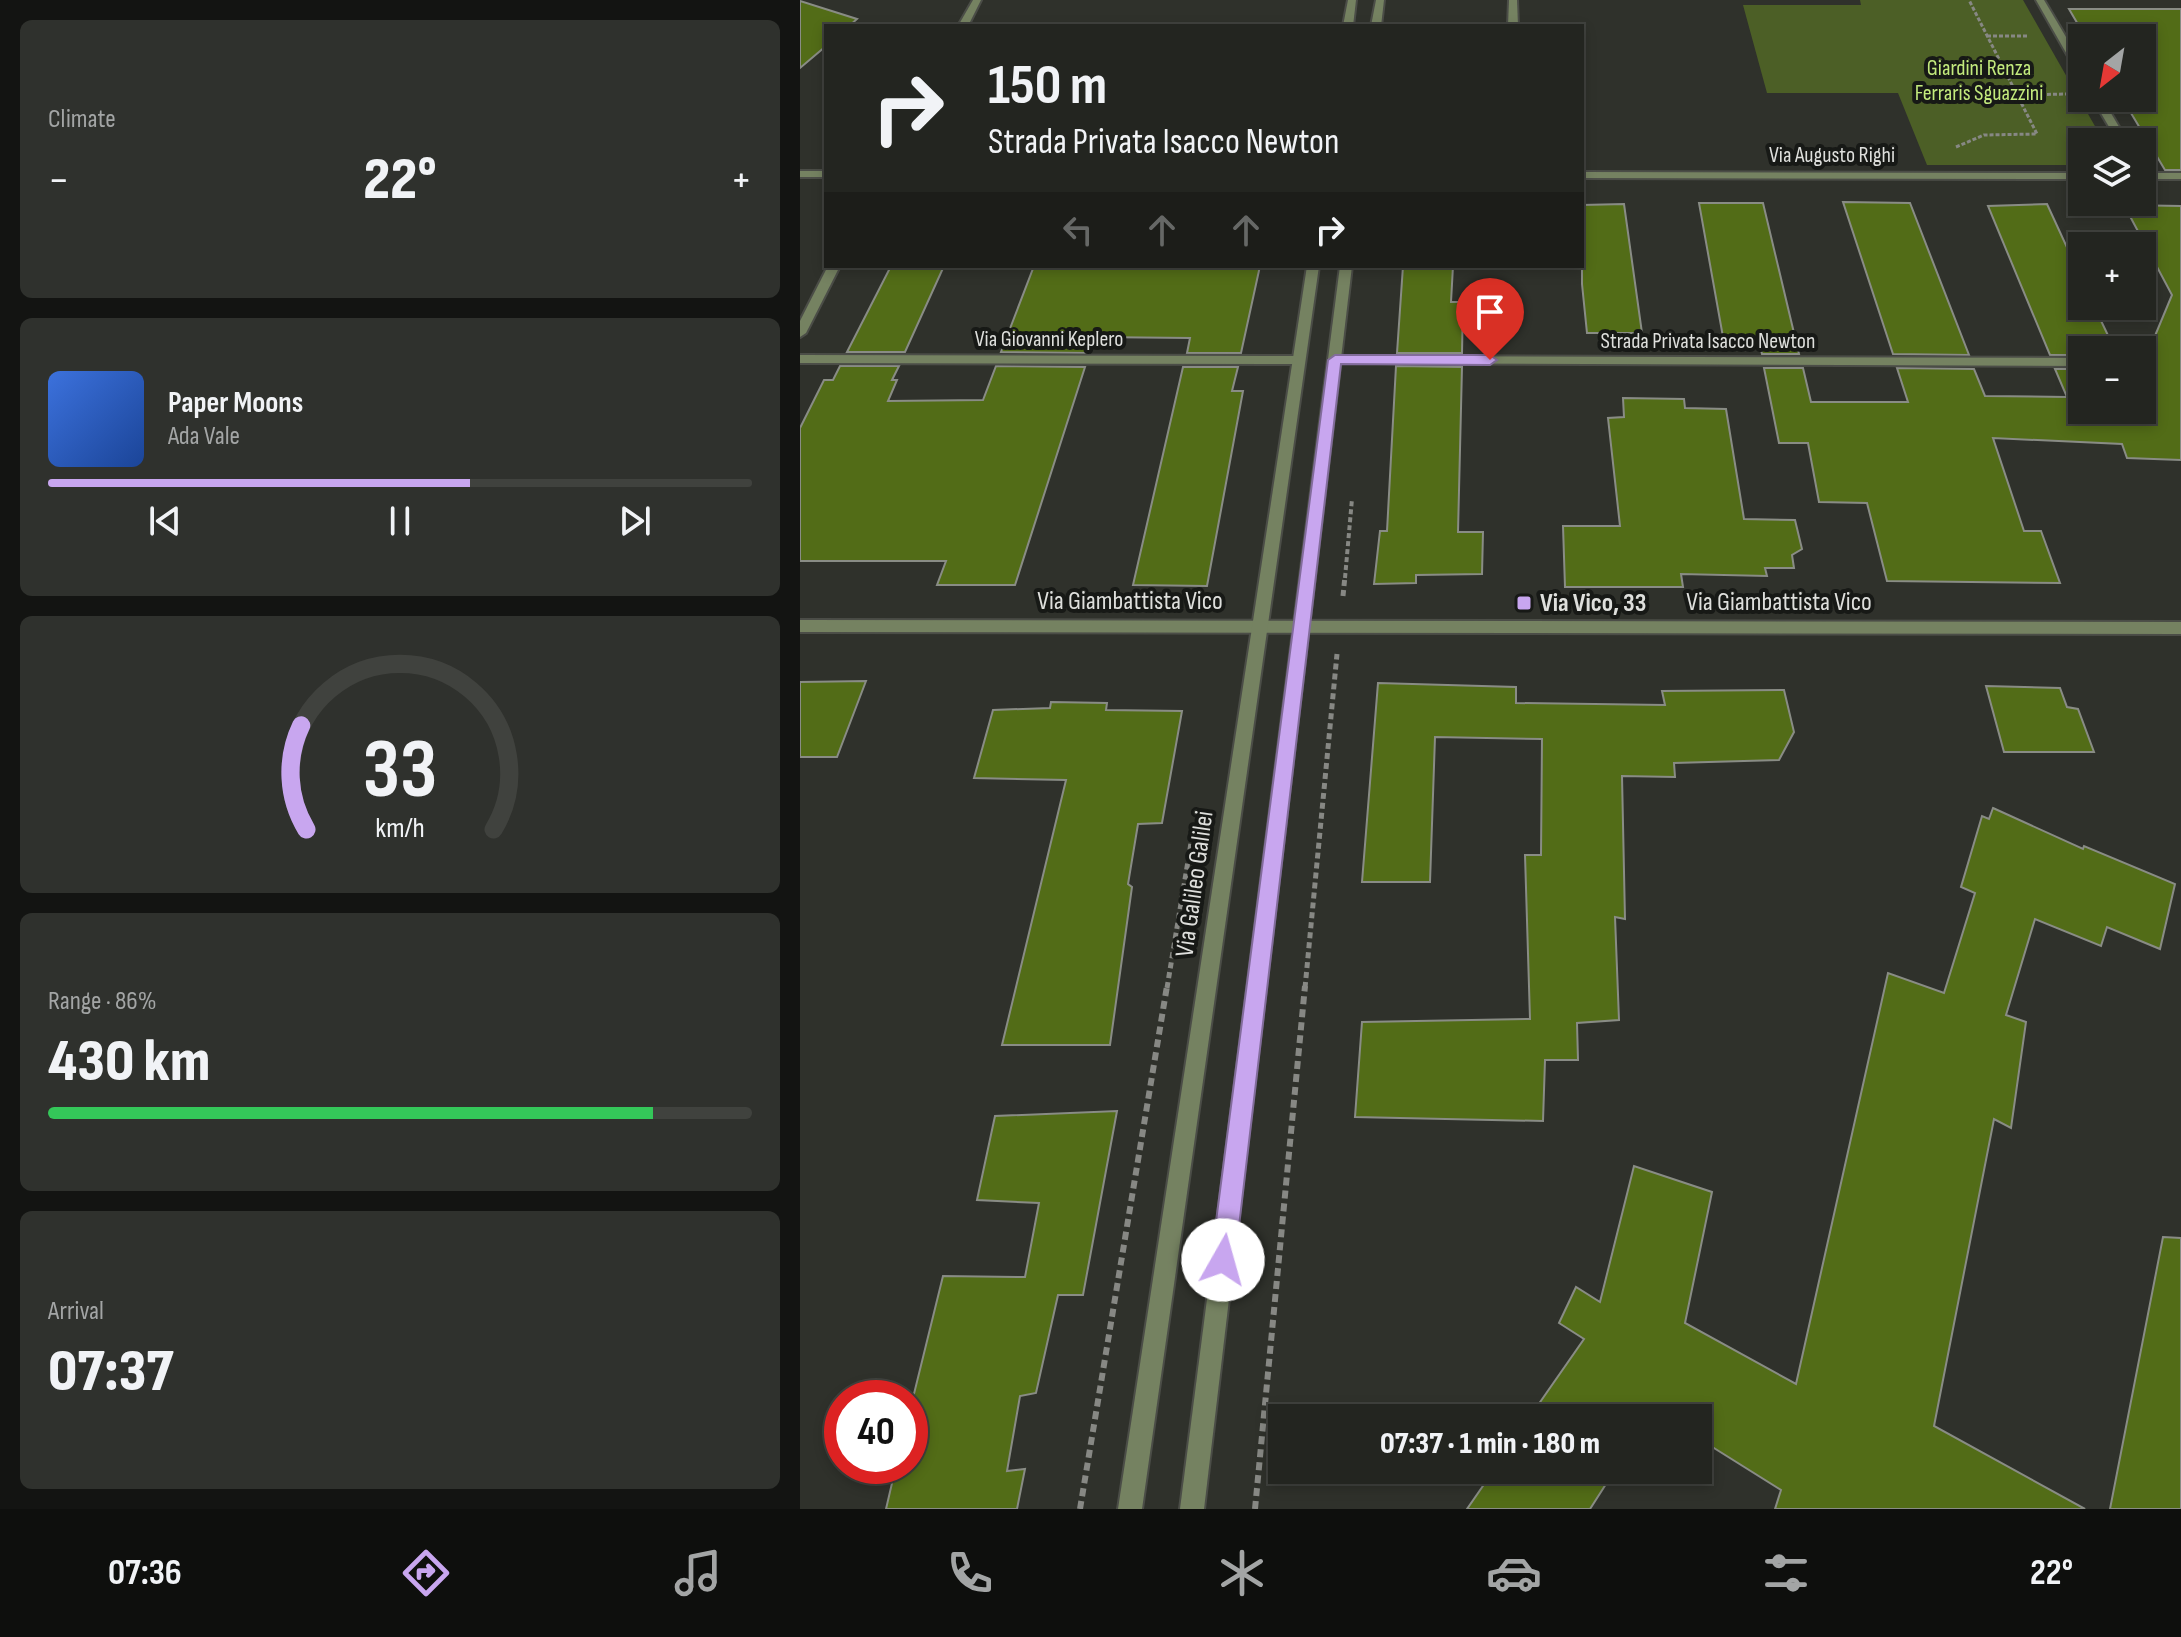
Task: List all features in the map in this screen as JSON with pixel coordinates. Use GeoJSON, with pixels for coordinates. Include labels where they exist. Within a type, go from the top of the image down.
{"type":"FeatureCollection","features":[{"type":"Feature","properties":{"kind":"street"},"geometry":{"type":"LineString","coordinates":[[964,24],[977,0]]}},
{"type":"Feature","properties":{"kind":"street"},"geometry":{"type":"LineString","coordinates":[[1348,24],[1352,0]]}},
{"type":"Feature","properties":{"kind":"street"},"geometry":{"type":"LineString","coordinates":[[1376,24],[1380,0]]}},
{"type":"Feature","properties":{"kind":"street"},"geometry":{"type":"LineString","coordinates":[[1513,0],[1513,24]]}},
{"type":"Feature","properties":{"kind":"street"},"geometry":{"type":"LineString","coordinates":[[2040,0],[2068,48]]}},
{"type":"Feature","properties":{"kind":"street"},"geometry":{"type":"LineString","coordinates":[[800,174],[824,174]]}},
{"type":"Feature","properties":{"kind":"street","name":"Via Augusto Righi"},"geometry":{"type":"LineString","coordinates":[[1584,175],[2068,176]]}},
{"type":"Feature","properties":{"kind":"street"},"geometry":{"type":"LineString","coordinates":[[2156,176],[2181,176]]}},
{"type":"Feature","properties":{"kind":"street"},"geometry":{"type":"LineString","coordinates":[[800,333],[833,268]]}},
{"type":"Feature","properties":{"kind":"street","name":"Via Galileo Galilei"},"geometry":{"type":"LineString","coordinates":[[1130,1509],[1313,268]]}},
{"type":"Feature","properties":{"kind":"street"},"geometry":{"type":"LineString","coordinates":[[1192,1509],[1346,268]]}},
{"type":"Feature","properties":{"kind":"street","name":"Via Giovanni Keplero"},"geometry":{"type":"LineString","coordinates":[[800,359],[1299,360]]}},
{"type":"Feature","properties":{"kind":"street","name":"Strada Privata Isacco Newton"},"geometry":{"type":"LineString","coordinates":[[1335,360],[2068,362]]}},
{"type":"Feature","properties":{"kind":"street","name":"Via Giambattista Vico"},"geometry":{"type":"LineString","coordinates":[[800,626],[2181,628]]}},
{"type":"Feature","properties":{"kind":"path"},"geometry":{"type":"LineString","coordinates":[[1952,157],[1956,147],[1967,138],[1986,134],[2037,134],[1969,0]]}},
{"type":"Feature","properties":{"kind":"path"},"geometry":{"type":"LineString","coordinates":[[1987,36],[2032,36]]}},
{"type":"Feature","properties":{"kind":"path"},"geometry":{"type":"LineString","coordinates":[[2017,95],[2068,94]]}},
{"type":"Feature","properties":{"kind":"path"},"geometry":{"type":"LineString","coordinates":[[1255,1509],[1337,650]]}},
{"type":"Feature","properties":{"kind":"path"},"geometry":{"type":"LineString","coordinates":[[1080,1509],[1194,824]]}},
{"type":"Feature","properties":{"kind":"green space","name":"Giardini Renza Ferraris Sguazzini"},"geometry":{"type":"Polygon","coordinates":[[[1860,0],[2023,0],[2068,79],[2068,112],[2087,112],[2096,128],[2068,128],[2068,165],[1927,165],[1898,93],[1767,93],[1743,5],[1861,5],[1860,0]]]}},
{"type":"Feature","properties":{"kind":"building"},"geometry":{"type":"Polygon","coordinates":[[[800,1],[857,19],[851,24],[824,24],[824,48],[800,68],[800,1]]]}},
{"type":"Feature","properties":{"kind":"building"},"geometry":{"type":"Polygon","coordinates":[[[2069,9],[2181,9],[2181,170],[2165,170],[2156,155],[2156,128],[2140,128],[2130,112],[2156,112],[2156,24],[2078,24],[2069,9]]]}},
{"type":"Feature","properties":{"kind":"building"},"geometry":{"type":"Polygon","coordinates":[[[1843,202],[1910,203],[1969,355],[1893,354],[1843,202]]]}},
{"type":"Feature","properties":{"kind":"building"},"geometry":{"type":"Polygon","coordinates":[[[1699,203],[1763,203],[1799,354],[1762,354],[1758,337],[1723,337],[1699,203]]]}},
{"type":"Feature","properties":{"kind":"building"},"geometry":{"type":"Polygon","coordinates":[[[1624,204],[1642,333],[1587,333],[1582,284],[1584,205],[1624,204]]]}},
{"type":"Feature","properties":{"kind":"building"},"geometry":{"type":"Polygon","coordinates":[[[2047,204],[2068,250],[2068,320],[2101,320],[2108,336],[2068,336],[2068,355],[2050,355],[1988,206],[2047,204]]]}},
{"type":"Feature","properties":{"kind":"building"},"geometry":{"type":"Polygon","coordinates":[[[2156,206],[2181,206],[2181,460],[2127,458],[2122,444],[1993,438],[2024,531],[2041,531],[2060,583],[1887,581],[1867,503],[1819,502],[1808,443],[1779,443],[1764,368],[1803,368],[1811,402],[1908,402],[1897,368],[1974,369],[1985,396],[2067,397],[2055,369],[2068,369],[2068,424],[2156,424],[2155,336],[2172,295],[2156,265],[2156,232],[2138,232],[2130,216],[2156,216],[2156,206]]]}},
{"type":"Feature","properties":{"kind":"building"},"geometry":{"type":"Polygon","coordinates":[[[890,268],[943,268],[905,352],[847,352],[890,268]]]}},
{"type":"Feature","properties":{"kind":"building"},"geometry":{"type":"Polygon","coordinates":[[[1033,268],[1260,268],[1241,353],[1187,353],[1190,338],[1094,337],[1089,353],[1001,352],[1033,268]]]}},
{"type":"Feature","properties":{"kind":"building"},"geometry":{"type":"Polygon","coordinates":[[[1403,268],[1453,268],[1451,302],[1463,302],[1462,353],[1397,353],[1403,268]]]}},
{"type":"Feature","properties":{"kind":"building"},"geometry":{"type":"Polygon","coordinates":[[[840,366],[899,366],[892,380],[897,380],[888,401],[983,400],[996,366],[1085,367],[1015,585],[937,585],[946,561],[800,561],[800,428],[824,380],[833,380],[840,366]]]}},
{"type":"Feature","properties":{"kind":"building"},"geometry":{"type":"Polygon","coordinates":[[[1396,366],[1462,367],[1458,532],[1483,532],[1482,574],[1416,575],[1416,583],[1374,584],[1380,531],[1387,531],[1396,366]]]}},
{"type":"Feature","properties":{"kind":"building"},"geometry":{"type":"Polygon","coordinates":[[[1183,367],[1238,367],[1232,391],[1243,391],[1207,586],[1133,585],[1183,367]]]}},
{"type":"Feature","properties":{"kind":"building"},"geometry":{"type":"Polygon","coordinates":[[[1623,398],[1684,399],[1685,408],[1726,409],[1744,519],[1795,520],[1802,549],[1792,555],[1794,568],[1765,568],[1767,576],[1681,574],[1683,587],[1565,587],[1563,526],[1620,526],[1608,418],[1624,417],[1623,398]]]}},
{"type":"Feature","properties":{"kind":"building"},"geometry":{"type":"Polygon","coordinates":[[[866,681],[837,757],[800,757],[800,682],[866,681]]]}},
{"type":"Feature","properties":{"kind":"building"},"geometry":{"type":"Polygon","coordinates":[[[1378,683],[1516,687],[1516,703],[1665,705],[1662,691],[1784,690],[1794,732],[1779,760],[1674,763],[1675,777],[1622,776],[1625,919],[1615,917],[1619,1020],[1577,1023],[1578,1060],[1545,1060],[1543,1121],[1355,1117],[1362,1022],[1530,1019],[1525,855],[1541,855],[1542,739],[1435,737],[1430,882],[1362,882],[1378,683]]]}},
{"type":"Feature","properties":{"kind":"building"},"geometry":{"type":"Polygon","coordinates":[[[1986,686],[2060,688],[2067,707],[2078,709],[2094,752],[2004,752],[1986,686]]]}},
{"type":"Feature","properties":{"kind":"building"},"geometry":{"type":"Polygon","coordinates":[[[1051,702],[1107,703],[1106,710],[1182,711],[1162,823],[1138,824],[1110,1045],[1002,1045],[1066,780],[974,778],[993,710],[1050,708],[1051,702]]]}},
{"type":"Feature","properties":{"kind":"building"},"geometry":{"type":"Polygon","coordinates":[[[1993,808],[2083,849],[2084,846],[2175,884],[2160,949],[2107,927],[2101,946],[2035,919],[2006,1015],[2026,1022],[2011,1128],[1994,1119],[1934,1426],[2085,1509],[1775,1509],[1781,1490],[1712,1447],[1712,1404],[1539,1404],[1584,1339],[1559,1323],[1576,1287],[1600,1302],[1634,1166],[1712,1192],[1685,1323],[1796,1384],[1888,973],[1944,993],[1975,893],[1961,887],[1982,816],[1989,819],[1993,808]]]}},
{"type":"Feature","properties":{"kind":"building"},"geometry":{"type":"Polygon","coordinates":[[[1117,1111],[1083,1295],[1058,1295],[1036,1393],[1020,1396],[1007,1471],[1025,1469],[1017,1509],[886,1509],[892,1484],[928,1484],[928,1380],[917,1380],[943,1276],[1025,1277],[1039,1203],[977,1200],[995,1116],[1117,1111]]]}},
{"type":"Feature","properties":{"kind":"building"},"geometry":{"type":"Polygon","coordinates":[[[2163,1237],[2181,1238],[2181,1509],[2110,1509],[2163,1237]]]}},
{"type":"Feature","properties":{"kind":"building"},"geometry":{"type":"Polygon","coordinates":[[[1484,1484],[1606,1484],[1590,1509],[1467,1509],[1484,1484]]]}},
{"type":"Feature","properties":{"kind":"place","name":"Via Vico, 33"},"geometry":{"type":"Point","coordinates":[1524,603]}},
{"type":"Feature","properties":{"kind":"route"},"geometry":{"type":"LineString","coordinates":[[1223,1260],[1335,360],[1490,360]]}}]}
